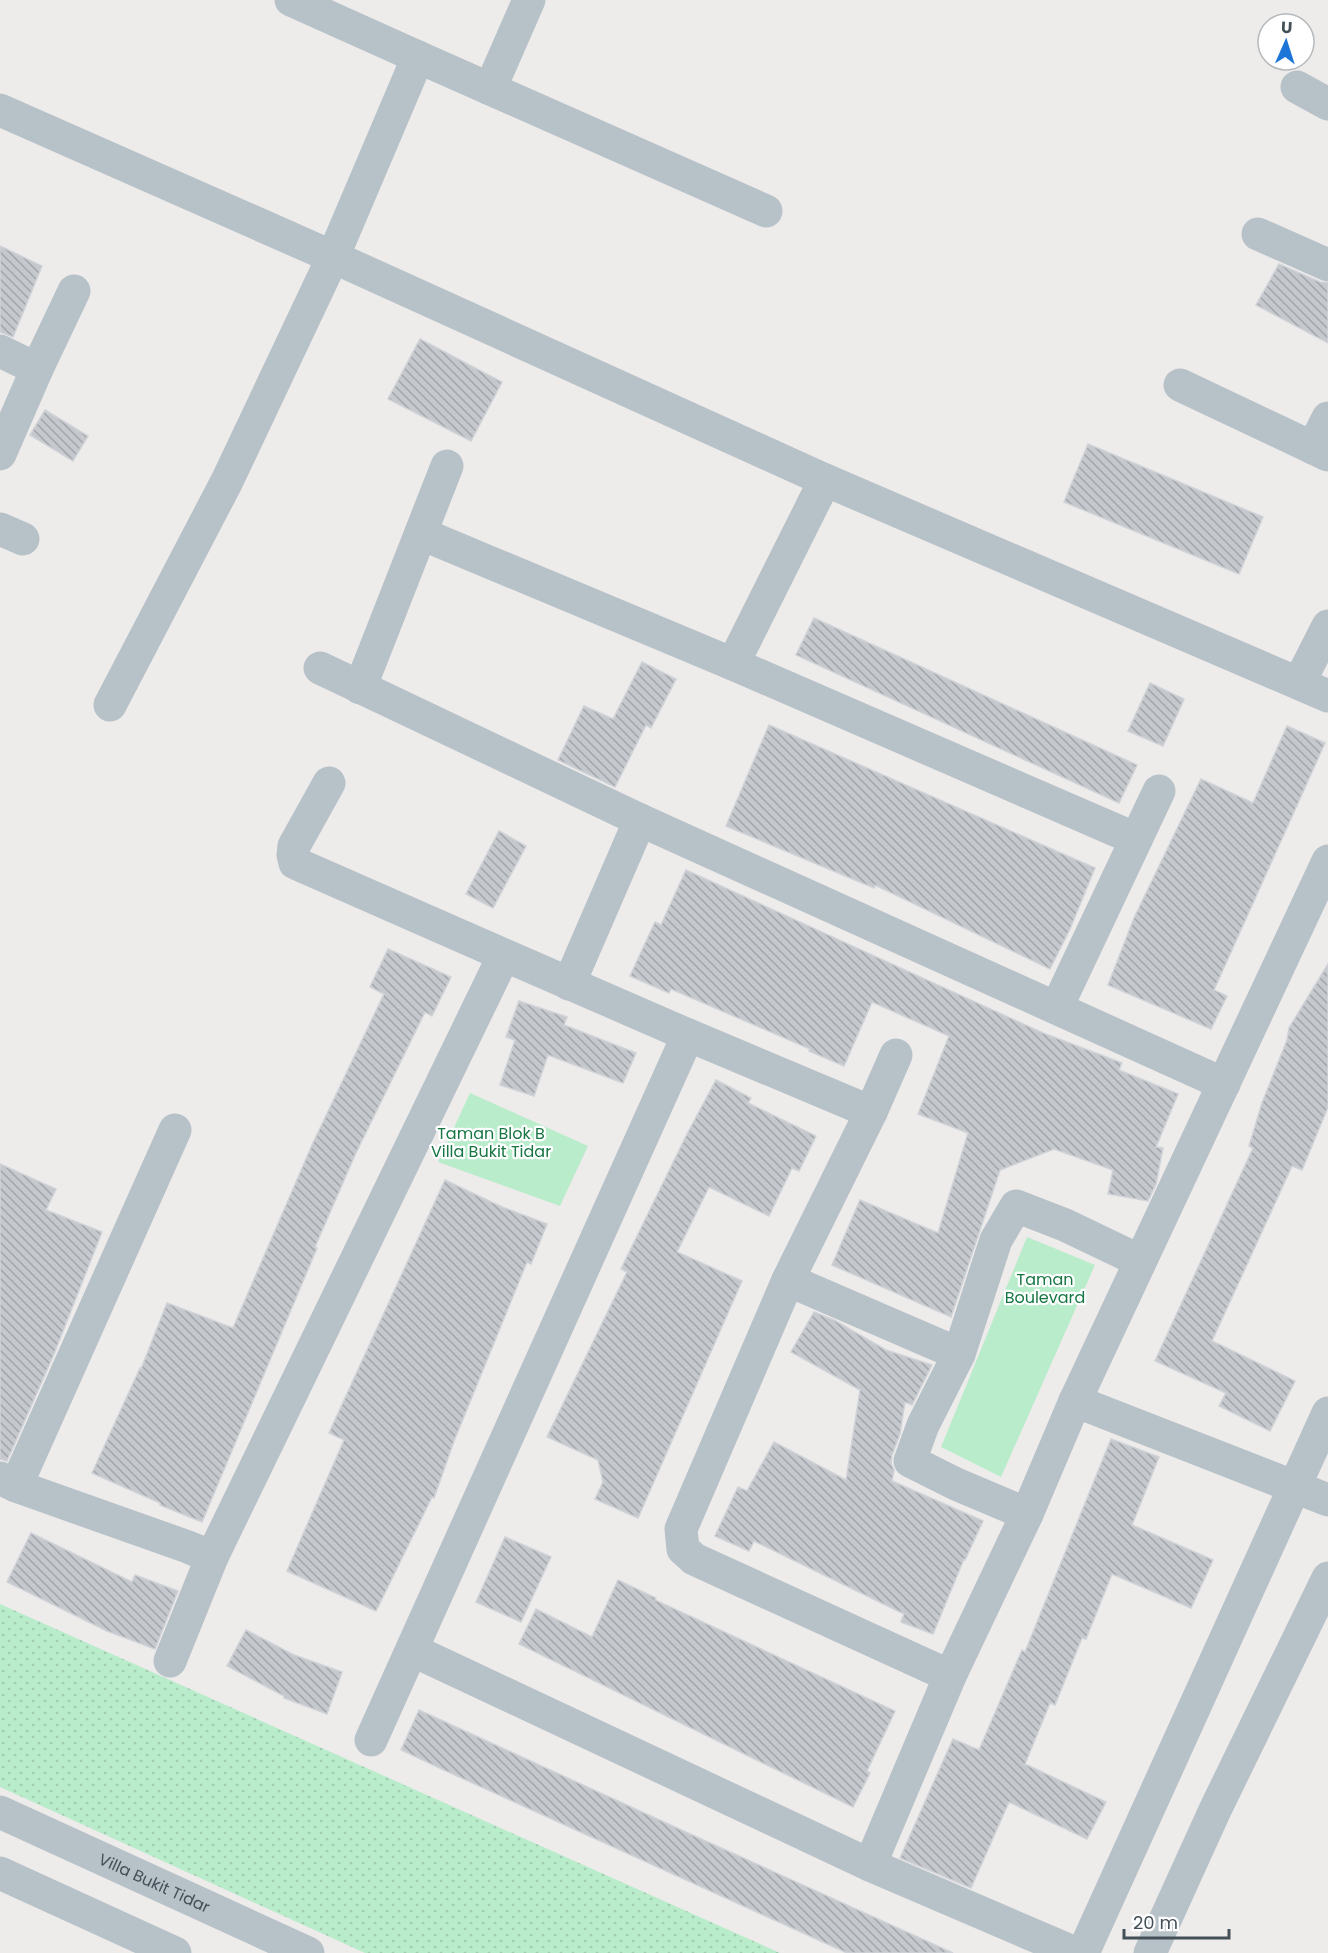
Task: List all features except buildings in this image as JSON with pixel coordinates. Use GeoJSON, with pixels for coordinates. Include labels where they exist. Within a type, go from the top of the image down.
{"type":"FeatureCollection","features":[{"type":"Feature","properties":{"kind":"street"},"geometry":{"type":"LineString","coordinates":[[291,0],[346,11],[418,57],[766,211]]}},
{"type":"Feature","properties":{"kind":"street"},"geometry":{"type":"LineString","coordinates":[[490,89],[529,0]]}},
{"type":"Feature","properties":{"kind":"street"},"geometry":{"type":"LineString","coordinates":[[110,705],[227,481],[333,257],[418,57]]}},
{"type":"Feature","properties":{"kind":"street"},"geometry":{"type":"LineString","coordinates":[[1297,87],[1328,104]]}},
{"type":"Feature","properties":{"kind":"street"},"geometry":{"type":"LineString","coordinates":[[0,110],[333,257],[825,480],[1314,689],[1328,626]]}},
{"type":"Feature","properties":{"kind":"street"},"geometry":{"type":"LineString","coordinates":[[1258,234],[1328,265]]}},
{"type":"Feature","properties":{"kind":"street"},"geometry":{"type":"LineString","coordinates":[[0,454],[74,291]]}},
{"type":"Feature","properties":{"kind":"street"},"geometry":{"type":"LineString","coordinates":[[0,351],[37,369]]}},
{"type":"Feature","properties":{"kind":"street"},"geometry":{"type":"LineString","coordinates":[[1180,385],[1320,452],[1328,418]]}},
{"type":"Feature","properties":{"kind":"street"},"geometry":{"type":"LineString","coordinates":[[360,688],[447,466]]}},
{"type":"Feature","properties":{"kind":"street"},"geometry":{"type":"LineString","coordinates":[[734,664],[825,480]]}},
{"type":"Feature","properties":{"kind":"street"},"geometry":{"type":"LineString","coordinates":[[422,534],[734,664],[1136,839]]}},
{"type":"Feature","properties":{"kind":"street"},"geometry":{"type":"LineString","coordinates":[[320,668],[640,820],[1224,1084]]}},
{"type":"Feature","properties":{"kind":"street"},"geometry":{"type":"LineString","coordinates":[[329,783],[294,846],[295,863],[569,984],[871,1112]]}},
{"type":"Feature","properties":{"kind":"street"},"geometry":{"type":"LineString","coordinates":[[1057,1007],[1159,791]]}},
{"type":"Feature","properties":{"kind":"street"},"geometry":{"type":"LineString","coordinates":[[569,984],[640,820]]}},
{"type":"Feature","properties":{"kind":"street"},"geometry":{"type":"LineString","coordinates":[[870,1865],[950,1676],[1028,1514],[1075,1401],[1328,861]]}},
{"type":"Feature","properties":{"kind":"street"},"geometry":{"type":"LineString","coordinates":[[170,1661],[212,1557],[504,955]]}},
{"type":"Feature","properties":{"kind":"street"},"geometry":{"type":"LineString","coordinates":[[371,1740],[688,1035]]}},
{"type":"Feature","properties":{"kind":"street"},"geometry":{"type":"LineString","coordinates":[[896,1055],[871,1112],[788,1280],[681,1529],[683,1549],[694,1559],[950,1676]]}},
{"type":"Feature","properties":{"kind":"street"},"geometry":{"type":"LineString","coordinates":[[175,1130],[8,1482],[212,1557]]}},
{"type":"Feature","properties":{"kind":"street"},"geometry":{"type":"LineString","coordinates":[[1028,1514],[956,1484],[910,1461],[923,1425],[959,1354],[996,1240],[1016,1206],[1065,1225],[1140,1261]]}},
{"type":"Feature","properties":{"kind":"street"},"geometry":{"type":"LineString","coordinates":[[788,1280],[959,1354]]}},
{"type":"Feature","properties":{"kind":"street"},"geometry":{"type":"LineString","coordinates":[[1075,1401],[1328,1500]]}},
{"type":"Feature","properties":{"kind":"street"},"geometry":{"type":"LineString","coordinates":[[1083,1953],[1328,1413]]}},
{"type":"Feature","properties":{"kind":"street"},"geometry":{"type":"LineString","coordinates":[[1149,1953],[1215,1810],[1328,1578]]}},
{"type":"Feature","properties":{"kind":"street"},"geometry":{"type":"LineString","coordinates":[[412,1650],[870,1865],[1075,1953]]}},
{"type":"Feature","properties":{"kind":"street","name":"Villa Bukit Tidar"},"geometry":{"type":"LineString","coordinates":[[0,1812],[308,1953]]}},
{"type":"Feature","properties":{"kind":"street"},"geometry":{"type":"LineString","coordinates":[[0,1873],[175,1953]]}},
{"type":"Feature","properties":{"kind":"green space","name":"Taman Blok B Villa Bukit Tidar"},"geometry":{"type":"Polygon","coordinates":[[[470,1093],[588,1146],[560,1206],[438,1162],[470,1093]]]}},
{"type":"Feature","properties":{"kind":"green space","name":"Taman Boulevard"},"geometry":{"type":"Polygon","coordinates":[[[1027,1237],[1095,1265],[1001,1477],[941,1447],[1027,1237]]]}},
{"type":"Feature","properties":{"kind":"green space"},"geometry":{"type":"Polygon","coordinates":[[[0,1604],[780,1953],[365,1953],[0,1787],[0,1604]]]}}]}
